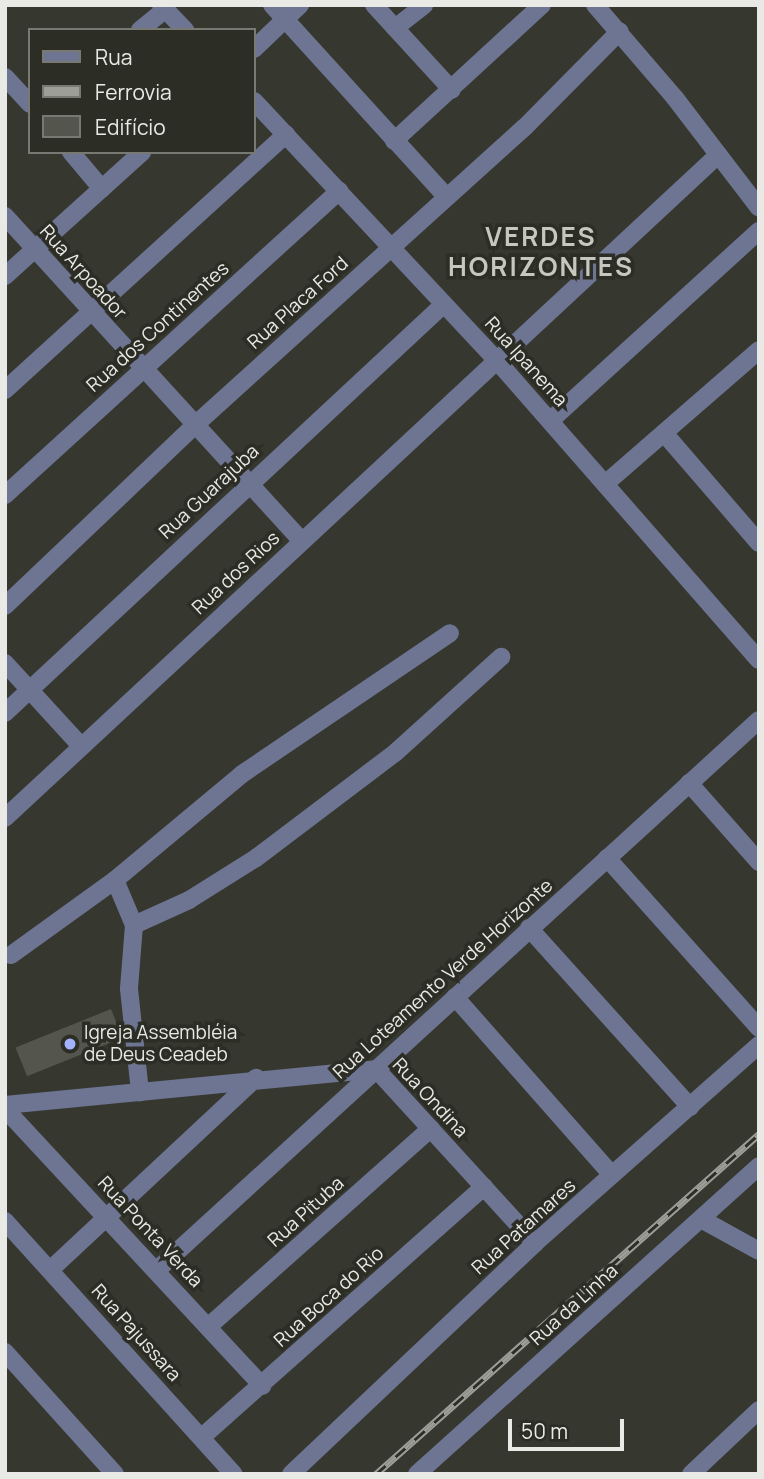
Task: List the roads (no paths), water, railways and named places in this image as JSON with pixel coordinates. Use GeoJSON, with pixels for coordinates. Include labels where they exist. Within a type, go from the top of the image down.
{"type":"FeatureCollection","features":[{"type":"Feature","properties":{"kind":"street"},"geometry":{"type":"LineString","coordinates":[[272,5],[446,196]]}},
{"type":"Feature","properties":{"kind":"street"},"geometry":{"type":"LineString","coordinates":[[256,47],[300,5]]}},
{"type":"Feature","properties":{"kind":"street"},"geometry":{"type":"LineString","coordinates":[[374,5],[452,90]]}},
{"type":"Feature","properties":{"kind":"street"},"geometry":{"type":"LineString","coordinates":[[394,28],[424,5]]}},
{"type":"Feature","properties":{"kind":"street"},"geometry":{"type":"LineString","coordinates":[[394,141],[542,5]]}},
{"type":"Feature","properties":{"kind":"street"},"geometry":{"type":"LineString","coordinates":[[595,5],[620,31],[759,208]]}},
{"type":"Feature","properties":{"kind":"street"},"geometry":{"type":"LineString","coordinates":[[142,28],[163,8],[183,28]]}},
{"type":"Feature","properties":{"kind":"street","name":"Rua Placa Ford"},"geometry":{"type":"LineString","coordinates":[[5,606],[195,425],[524,128],[620,31]]}},
{"type":"Feature","properties":{"kind":"street"},"geometry":{"type":"LineString","coordinates":[[5,76],[28,102]]}},
{"type":"Feature","properties":{"kind":"street","name":"Rua Ipanema"},"geometry":{"type":"LineString","coordinates":[[256,103],[392,246],[551,420],[759,660]]}},
{"type":"Feature","properties":{"kind":"street"},"geometry":{"type":"LineString","coordinates":[[5,390],[286,134]]}},
{"type":"Feature","properties":{"kind":"street"},"geometry":{"type":"LineString","coordinates":[[73,154],[102,189]]}},
{"type":"Feature","properties":{"kind":"street"},"geometry":{"type":"LineString","coordinates":[[5,276],[140,154]]}},
{"type":"Feature","properties":{"kind":"street","name":"Rua dos Rios"},"geometry":{"type":"LineString","coordinates":[[5,818],[718,155]]}},
{"type":"Feature","properties":{"kind":"street","name":"Rua dos Continentes"},"geometry":{"type":"LineString","coordinates":[[5,495],[339,191]]}},
{"type":"Feature","properties":{"kind":"street","name":"Rua Arpoador"},"geometry":{"type":"LineString","coordinates":[[5,216],[89,312],[301,540]]}},
{"type":"Feature","properties":{"kind":"street"},"geometry":{"type":"LineString","coordinates":[[551,420],[759,231]]}},
{"type":"Feature","properties":{"kind":"street","name":"Rua Guarajuba"},"geometry":{"type":"LineString","coordinates":[[5,713],[444,304]]}},
{"type":"Feature","properties":{"kind":"street"},"geometry":{"type":"LineString","coordinates":[[606,484],[759,350]]}},
{"type":"Feature","properties":{"kind":"street"},"geometry":{"type":"LineString","coordinates":[[664,433],[759,543]]}},
{"type":"Feature","properties":{"kind":"street"},"geometry":{"type":"LineString","coordinates":[[11,955],[115,880],[242,775],[450,633]]}},
{"type":"Feature","properties":{"kind":"street"},"geometry":{"type":"LineString","coordinates":[[134,925],[172,910],[256,858],[396,752],[501,657]]}},
{"type":"Feature","properties":{"kind":"street"},"geometry":{"type":"LineString","coordinates":[[5,663],[81,746]]}},
{"type":"Feature","properties":{"kind":"street","name":"Rua Loteamento Verde Horizonte"},"geometry":{"type":"LineString","coordinates":[[157,1270],[759,720]]}},
{"type":"Feature","properties":{"kind":"street"},"geometry":{"type":"LineString","coordinates":[[689,783],[759,862]]}},
{"type":"Feature","properties":{"kind":"street"},"geometry":{"type":"LineString","coordinates":[[607,858],[759,1028]]}},
{"type":"Feature","properties":{"kind":"street"},"geometry":{"type":"LineString","coordinates":[[115,880],[134,925],[129,989],[140,1092]]}},
{"type":"Feature","properties":{"kind":"street"},"geometry":{"type":"LineString","coordinates":[[529,928],[690,1107]]}},
{"type":"Feature","properties":{"kind":"street"},"geometry":{"type":"LineString","coordinates":[[455,997],[612,1175]]}},
{"type":"Feature","properties":{"kind":"street","name":"Rua Patamares"},"geometry":{"type":"LineString","coordinates":[[291,1474],[320,1443],[535,1243],[759,1045]]}},
{"type":"Feature","properties":{"kind":"street","name":"Rua Ondina"},"geometry":{"type":"LineString","coordinates":[[5,1107],[256,1078],[376,1069],[535,1243]]}},
{"type":"Feature","properties":{"kind":"street"},"geometry":{"type":"LineString","coordinates":[[50,1270],[256,1078]]}},
{"type":"Feature","properties":{"kind":"street","name":"Rua Ponta Verda"},"geometry":{"type":"LineString","coordinates":[[5,1107],[262,1386]]}},
{"type":"Feature","properties":{"kind":"street","name":"Rua Pituba"},"geometry":{"type":"LineString","coordinates":[[209,1326],[431,1128]]}},
{"type":"Feature","properties":{"kind":"street","name":"Rua da Linha"},"geometry":{"type":"LineString","coordinates":[[417,1474],[759,1166]]}},
{"type":"Feature","properties":{"kind":"street","name":"Rua Boca do Rio"},"geometry":{"type":"LineString","coordinates":[[202,1437],[484,1187]]}},
{"type":"Feature","properties":{"kind":"street"},"geometry":{"type":"LineString","coordinates":[[701,1219],[759,1251]]}},
{"type":"Feature","properties":{"kind":"street","name":"Rua Pajussara"},"geometry":{"type":"LineString","coordinates":[[5,1221],[234,1474]]}},
{"type":"Feature","properties":{"kind":"street"},"geometry":{"type":"LineString","coordinates":[[5,1352],[115,1474]]}},
{"type":"Feature","properties":{"kind":"street"},"geometry":{"type":"LineString","coordinates":[[694,1473],[759,1410]]}},
{"type":"Feature","properties":{"kind":"railway"},"geometry":{"type":"LineString","coordinates":[[376,1474],[759,1134]]}},
{"type":"Feature","properties":{"kind":"place","name":"Igreja Assembléia de Deus Ceadeb"},"geometry":{"type":"Point","coordinates":[70,1044]}},
{"type":"Feature","properties":{"kind":"district","name":"VERDES HORIZONTES"},"geometry":{"type":"Point","coordinates":[541,252]}}]}
